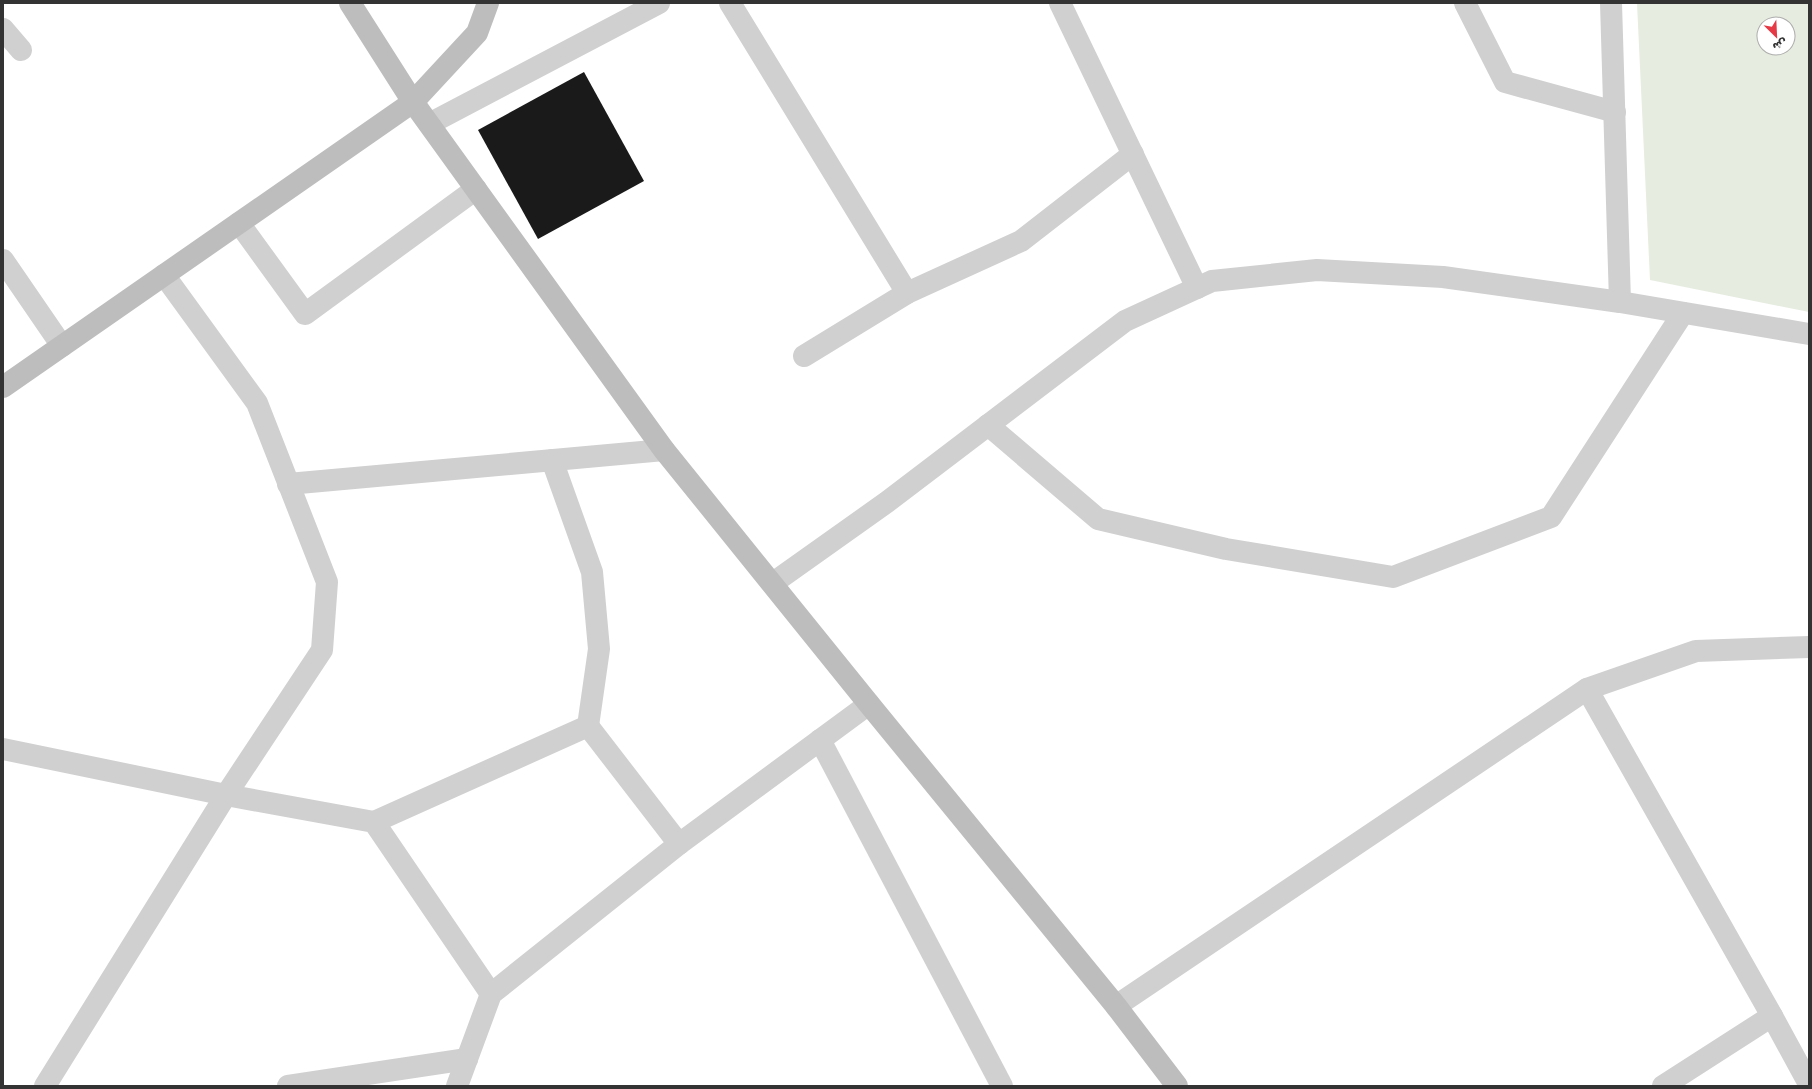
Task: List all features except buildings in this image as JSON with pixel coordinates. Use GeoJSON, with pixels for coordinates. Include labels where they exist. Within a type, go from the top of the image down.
{"type":"FeatureCollection","features":[{"type":"Feature","properties":{"kind":"street"},"geometry":{"type":"LineString","coordinates":[[350,3],[413,102],[664,450],[1116,1006],[1177,1086]]}},
{"type":"Feature","properties":{"kind":"street"},"geometry":{"type":"LineString","coordinates":[[3,387],[413,102],[477,33],[488,3]]}},
{"type":"Feature","properties":{"kind":"street"},"geometry":{"type":"LineString","coordinates":[[429,124],[659,3]]}},
{"type":"Feature","properties":{"kind":"street"},"geometry":{"type":"LineString","coordinates":[[730,3],[907,293]]}},
{"type":"Feature","properties":{"kind":"street"},"geometry":{"type":"LineString","coordinates":[[1060,3],[1197,288]]}},
{"type":"Feature","properties":{"kind":"street"},"geometry":{"type":"LineString","coordinates":[[1465,3],[1505,82],[1615,112]]}},
{"type":"Feature","properties":{"kind":"street"},"geometry":{"type":"LineString","coordinates":[[1611,3],[1620,302]]}},
{"type":"Feature","properties":{"kind":"street"},"geometry":{"type":"LineString","coordinates":[[3,29],[21,50]]}},
{"type":"Feature","properties":{"kind":"street"},"geometry":{"type":"LineString","coordinates":[[804,356],[907,293],[1021,241],[1133,154]]}},
{"type":"Feature","properties":{"kind":"street"},"geometry":{"type":"LineString","coordinates":[[239,223],[305,314],[476,189]]}},
{"type":"Feature","properties":{"kind":"street"},"geometry":{"type":"LineString","coordinates":[[3,260],[62,346]]}},
{"type":"Feature","properties":{"kind":"street"},"geometry":{"type":"LineString","coordinates":[[772,583],[887,502],[1124,321],[1212,281],[1317,270],[1443,277],[1620,302],[1809,334]]}},
{"type":"Feature","properties":{"kind":"street"},"geometry":{"type":"LineString","coordinates":[[44,1086],[226,795],[322,650],[327,582],[257,403],[164,275]]}},
{"type":"Feature","properties":{"kind":"street"},"geometry":{"type":"LineString","coordinates":[[988,425],[1098,519],[1226,549],[1393,577],[1551,517],[1683,313]]}},
{"type":"Feature","properties":{"kind":"street"},"geometry":{"type":"LineString","coordinates":[[288,484],[664,450]]}},
{"type":"Feature","properties":{"kind":"street"},"geometry":{"type":"LineString","coordinates":[[552,460],[592,572],[599,649],[588,726],[679,844]]}},
{"type":"Feature","properties":{"kind":"street"},"geometry":{"type":"LineString","coordinates":[[1116,1006],[1587,689],[1696,651],[1809,647]]}},
{"type":"Feature","properties":{"kind":"street"},"geometry":{"type":"LineString","coordinates":[[1587,689],[1809,1084]]}},
{"type":"Feature","properties":{"kind":"street"},"geometry":{"type":"LineString","coordinates":[[457,1086],[491,994],[679,844],[869,704]]}},
{"type":"Feature","properties":{"kind":"street"},"geometry":{"type":"LineString","coordinates":[[3,749],[226,795],[374,822],[588,726]]}},
{"type":"Feature","properties":{"kind":"street"},"geometry":{"type":"LineString","coordinates":[[820,740],[1002,1086]]}},
{"type":"Feature","properties":{"kind":"street"},"geometry":{"type":"LineString","coordinates":[[374,822],[491,994]]}},
{"type":"Feature","properties":{"kind":"street"},"geometry":{"type":"LineString","coordinates":[[1663,1086],[1772,1016]]}},
{"type":"Feature","properties":{"kind":"street"},"geometry":{"type":"LineString","coordinates":[[288,1086],[467,1059]]}},
{"type":"Feature","properties":{"kind":"shaded area"},"geometry":{"type":"Polygon","coordinates":[[[1637,3],[1809,3],[1809,312],[1650,280],[1637,3]]]}}]}
